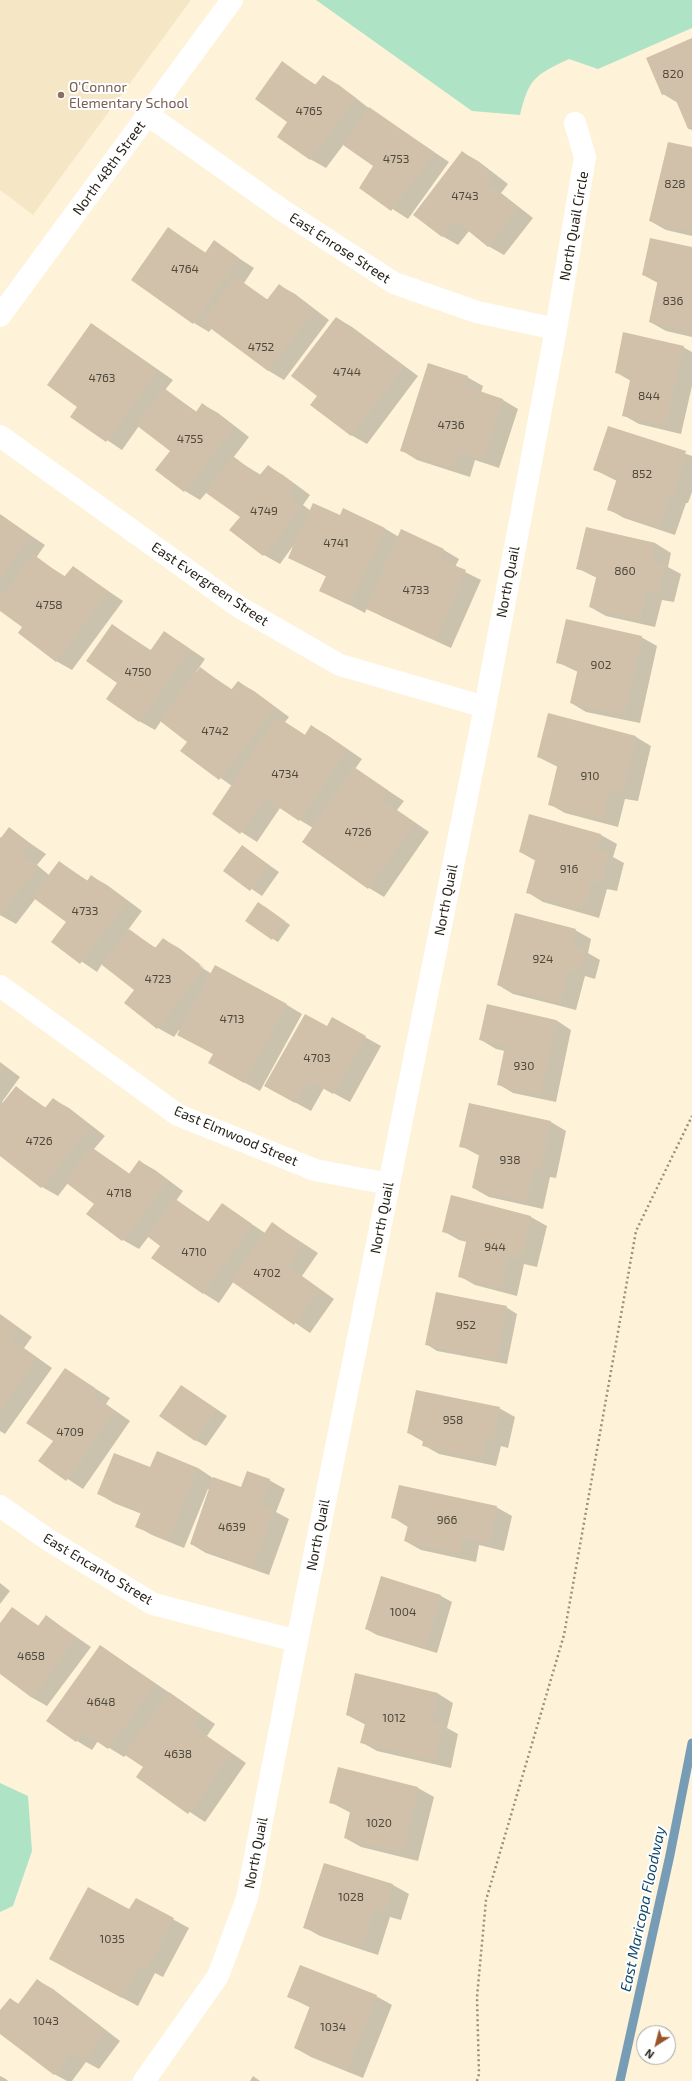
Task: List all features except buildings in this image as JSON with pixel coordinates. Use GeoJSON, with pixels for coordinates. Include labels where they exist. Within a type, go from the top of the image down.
{"type":"FeatureCollection","features":[{"type":"Feature","properties":{"kind":"street","name":"North 48th Street"},"geometry":{"type":"LineString","coordinates":[[0,316],[232,0]]}},
{"type":"Feature","properties":{"kind":"street","name":"East Enrose Street"},"geometry":{"type":"LineString","coordinates":[[148,115],[285,212],[394,283],[477,312],[556,329]]}},
{"type":"Feature","properties":{"kind":"street","name":"North Quail Circle"},"geometry":{"type":"LineString","coordinates":[[556,329],[586,157],[575,124]]}},
{"type":"Feature","properties":{"kind":"street","name":"North Quail"},"geometry":{"type":"LineString","coordinates":[[144,2081],[218,1976],[247,1898],[297,1641],[485,707],[556,329]]}},
{"type":"Feature","properties":{"kind":"street","name":"East Evergreen Street"},"geometry":{"type":"LineString","coordinates":[[0,436],[239,607],[340,665],[485,707]]}},
{"type":"Feature","properties":{"kind":"street","name":"East Elmwood Street"},"geometry":{"type":"LineString","coordinates":[[0,986],[178,1115],[315,1170],[389,1184]]}},
{"type":"Feature","properties":{"kind":"street","name":"East Encanto Street"},"geometry":{"type":"LineString","coordinates":[[0,1506],[47,1539],[153,1604],[297,1641]]}},
{"type":"Feature","properties":{"kind":"path"},"geometry":{"type":"LineString","coordinates":[[477,2081],[479,2074],[477,1998],[486,1900],[564,1635],[636,1231],[692,1116]]}},
{"type":"Feature","properties":{"kind":"shaded area","name":"O'Connor Elementary School"},"geometry":{"type":"Polygon","coordinates":[[[0,0],[191,0],[33,215],[0,190],[0,0]]]}},
{"type":"Feature","properties":{"kind":"green space"},"geometry":{"type":"Polygon","coordinates":[[[316,0],[692,0],[692,28],[598,69],[569,59],[548,69],[530,85],[520,115],[472,111],[316,0]]]}},
{"type":"Feature","properties":{"kind":"green space"},"geometry":{"type":"Polygon","coordinates":[[[0,1783],[28,1796],[32,1851],[13,1906],[0,1912],[0,1783]]]}},
{"type":"Feature","properties":{"kind":"waterway","name":"East Maricopa Floodway"},"geometry":{"type":"LineString","coordinates":[[620,2081],[670,1855],[692,1743]]}},
{"type":"Feature","properties":{"kind":"place","name":"O'Connor Elementary School"},"geometry":{"type":"Point","coordinates":[61,95]}}]}
